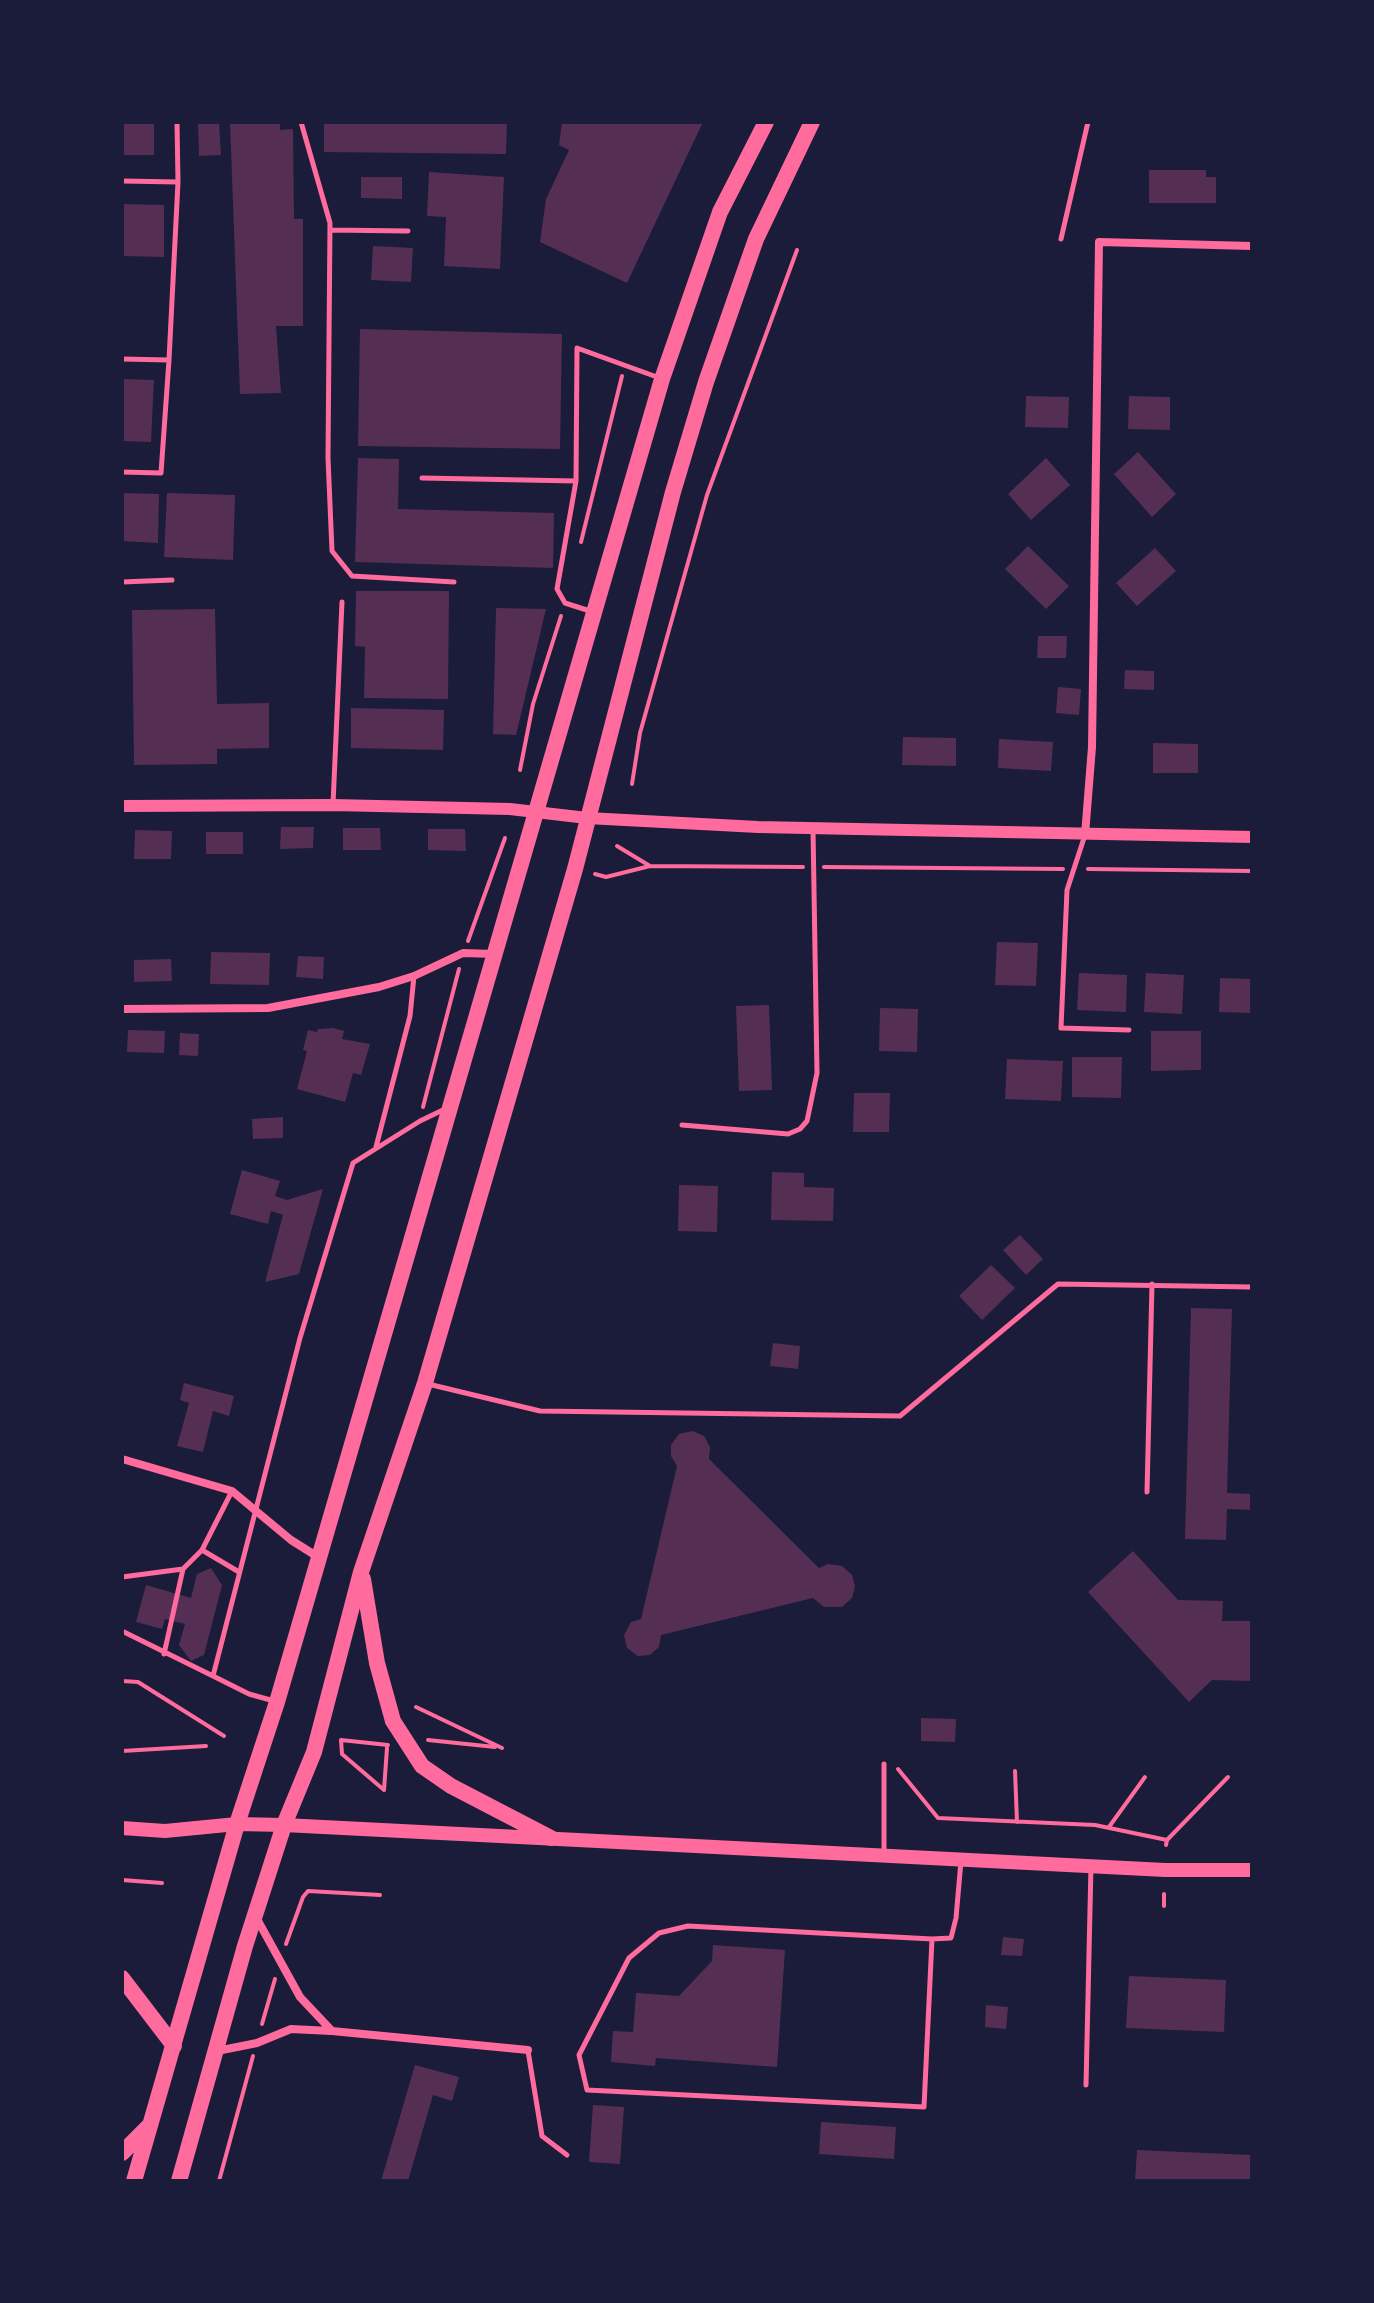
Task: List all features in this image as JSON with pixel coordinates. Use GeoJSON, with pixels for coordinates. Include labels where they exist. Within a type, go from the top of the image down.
{"type":"FeatureCollection","features":[{"type":"Feature","properties":{"kind":"main road"},"geometry":{"type":"LineString","coordinates":[[134,2181],[237,1824],[277,1702],[662,379],[720,212],[766,122]]}},
{"type":"Feature","properties":{"kind":"main road"},"geometry":{"type":"LineString","coordinates":[[179,2181],[255,1914],[284,1825],[314,1752],[361,1572],[425,1383],[575,869],[673,492],[706,382],[756,239],[812,122]]}},
{"type":"Feature","properties":{"kind":"main road"},"geometry":{"type":"LineString","coordinates":[[361,1572],[377,1663],[393,1721],[422,1766],[451,1786],[551,1838]]}},
{"type":"Feature","properties":{"kind":"main road"},"geometry":{"type":"LineString","coordinates":[[122,1828],[165,1831],[237,1824],[284,1825],[1165,1870],[1252,1870]]}},
{"type":"Feature","properties":{"kind":"main road"},"geometry":{"type":"LineString","coordinates":[[122,1978],[174,2046]]}},
{"type":"Feature","properties":{"kind":"main road"},"geometry":{"type":"LineString","coordinates":[[122,2153],[151,2124]]}},
{"type":"Feature","properties":{"kind":"street"},"geometry":{"type":"LineString","coordinates":[[1085,835],[1092,747],[1099,242],[1252,246]]}},
{"type":"Feature","properties":{"kind":"street"},"geometry":{"type":"LineString","coordinates":[[122,806],[333,805],[535,811],[587,818],[813,828],[1252,837]]}},
{"type":"Feature","properties":{"kind":"street"},"geometry":{"type":"LineString","coordinates":[[122,1009],[268,1008],[379,987],[414,976],[463,953],[494,954]]}},
{"type":"Feature","properties":{"kind":"street"},"geometry":{"type":"LineString","coordinates":[[122,1459],[232,1491],[291,1540],[319,1557]]}},
{"type":"Feature","properties":{"kind":"street"},"geometry":{"type":"LineString","coordinates":[[255,1914],[300,1997],[332,2031]]}},
{"type":"Feature","properties":{"kind":"street"},"geometry":{"type":"LineString","coordinates":[[216,2051],[257,2043],[291,2029],[528,2050]]}},
{"type":"Feature","properties":{"kind":"lane"},"geometry":{"type":"LineString","coordinates":[[122,472],[161,473],[178,182],[177,122]]}},
{"type":"Feature","properties":{"kind":"lane"},"geometry":{"type":"LineString","coordinates":[[301,122],[330,230],[328,458],[332,551],[352,576],[454,582]]}},
{"type":"Feature","properties":{"kind":"lane"},"geometry":{"type":"LineString","coordinates":[[1061,239],[1088,122]]}},
{"type":"Feature","properties":{"kind":"lane"},"geometry":{"type":"LineString","coordinates":[[122,181],[178,182]]}},
{"type":"Feature","properties":{"kind":"lane"},"geometry":{"type":"LineString","coordinates":[[330,230],[408,231]]}},
{"type":"Feature","properties":{"kind":"lane"},"geometry":{"type":"LineString","coordinates":[[593,612],[565,603],[557,589],[576,481],[577,348],[662,379]]}},
{"type":"Feature","properties":{"kind":"lane"},"geometry":{"type":"LineString","coordinates":[[122,359],[169,360]]}},
{"type":"Feature","properties":{"kind":"lane"},"geometry":{"type":"LineString","coordinates":[[422,478],[576,481]]}},
{"type":"Feature","properties":{"kind":"lane"},"geometry":{"type":"LineString","coordinates":[[122,582],[172,580]]}},
{"type":"Feature","properties":{"kind":"lane"},"geometry":{"type":"LineString","coordinates":[[333,805],[342,602]]}},
{"type":"Feature","properties":{"kind":"lane"},"geometry":{"type":"LineString","coordinates":[[682,1125],[788,1134],[800,1129],[807,1121],[817,1073],[813,828]]}},
{"type":"Feature","properties":{"kind":"lane"},"geometry":{"type":"LineString","coordinates":[[1085,835],[1067,890],[1061,1028],[1129,1030]]}},
{"type":"Feature","properties":{"kind":"lane"},"geometry":{"type":"LineString","coordinates":[[375,1148],[410,1016],[414,976]]}},
{"type":"Feature","properties":{"kind":"lane"},"geometry":{"type":"LineString","coordinates":[[213,1676],[300,1338],[353,1163],[420,1121],[450,1107]]}},
{"type":"Feature","properties":{"kind":"lane"},"geometry":{"type":"LineString","coordinates":[[425,1383],[540,1411],[900,1416],[1058,1284],[1252,1287]]}},
{"type":"Feature","properties":{"kind":"lane"},"geometry":{"type":"LineString","coordinates":[[1147,1492],[1152,1284]]}},
{"type":"Feature","properties":{"kind":"lane"},"geometry":{"type":"LineString","coordinates":[[164,1654],[183,1569],[202,1550],[232,1491]]}},
{"type":"Feature","properties":{"kind":"lane"},"geometry":{"type":"LineString","coordinates":[[202,1550],[239,1572]]}},
{"type":"Feature","properties":{"kind":"lane"},"geometry":{"type":"LineString","coordinates":[[122,1577],[183,1569]]}},
{"type":"Feature","properties":{"kind":"lane"},"geometry":{"type":"LineString","coordinates":[[122,1631],[249,1694],[277,1702]]}},
{"type":"Feature","properties":{"kind":"lane"},"geometry":{"type":"LineString","coordinates":[[884,1764],[884,1856]]}},
{"type":"Feature","properties":{"kind":"lane"},"geometry":{"type":"LineString","coordinates":[[932,1939],[924,2107],[587,2090],[579,2055],[629,1958],[659,1933],[688,1926],[951,1938],[956,1918],[961,1860]]}},
{"type":"Feature","properties":{"kind":"lane"},"geometry":{"type":"LineString","coordinates":[[1086,2085],[1091,1866]]}},
{"type":"Feature","properties":{"kind":"lane"},"geometry":{"type":"LineString","coordinates":[[528,2050],[542,2136],[567,2155]]}},
{"type":"Feature","properties":{"kind":"path"},"geometry":{"type":"LineString","coordinates":[[632,784],[640,733],[707,495],[797,250]]}},
{"type":"Feature","properties":{"kind":"path"},"geometry":{"type":"LineString","coordinates":[[420,1121],[463,953],[505,838]]}},
{"type":"Feature","properties":{"kind":"path"},"geometry":{"type":"LineString","coordinates":[[617,846],[650,866]]}},
{"type":"Feature","properties":{"kind":"path"},"geometry":{"type":"LineString","coordinates":[[595,874],[606,877],[650,866],[1252,871]]}},
{"type":"Feature","properties":{"kind":"path"},"geometry":{"type":"LineString","coordinates":[[122,1681],[138,1682],[224,1736]]}},
{"type":"Feature","properties":{"kind":"path"},"geometry":{"type":"LineString","coordinates":[[416,1707],[502,1748],[420,1739]]}},
{"type":"Feature","properties":{"kind":"path"},"geometry":{"type":"LineString","coordinates":[[341,1740],[387,1745],[384,1790],[363,1772],[342,1754],[341,1740]]}},
{"type":"Feature","properties":{"kind":"path"},"geometry":{"type":"LineString","coordinates":[[122,1751],[206,1746]]}},
{"type":"Feature","properties":{"kind":"path"},"geometry":{"type":"LineString","coordinates":[[894,1764],[938,1818],[1109,1827],[1166,1842],[1228,1777]]}},
{"type":"Feature","properties":{"kind":"path"},"geometry":{"type":"LineString","coordinates":[[1015,1771],[1017,1822]]}},
{"type":"Feature","properties":{"kind":"path"},"geometry":{"type":"LineString","coordinates":[[1109,1827],[1145,1777]]}},
{"type":"Feature","properties":{"kind":"path"},"geometry":{"type":"LineString","coordinates":[[122,1880],[162,1883]]}},
{"type":"Feature","properties":{"kind":"path"},"geometry":{"type":"LineString","coordinates":[[219,2181],[280,1962],[303,1897],[308,1891],[380,1895]]}},
{"type":"Feature","properties":{"kind":"path"},"geometry":{"type":"LineString","coordinates":[[1164,1894],[1164,1906]]}},
{"type":"Feature","properties":{"kind":"building"},"geometry":{"type":"Polygon","coordinates":[[[122,122],[154,122],[154,155],[122,155],[122,122]]]}},
{"type":"Feature","properties":{"kind":"building"},"geometry":{"type":"Polygon","coordinates":[[[198,122],[219,122],[221,155],[199,156],[198,122]]]}},
{"type":"Feature","properties":{"kind":"building"},"geometry":{"type":"Polygon","coordinates":[[[230,122],[280,122],[280,130],[293,129],[294,219],[303,219],[303,326],[276,326],[281,393],[240,394],[230,122]]]}},
{"type":"Feature","properties":{"kind":"building"},"geometry":{"type":"Polygon","coordinates":[[[324,122],[507,122],[506,154],[324,152],[324,122]]]}},
{"type":"Feature","properties":{"kind":"building"},"geometry":{"type":"Polygon","coordinates":[[[562,122],[703,122],[627,283],[540,242],[546,199],[569,150],[559,145],[562,122]]]}},
{"type":"Feature","properties":{"kind":"building"},"geometry":{"type":"Polygon","coordinates":[[[1149,170],[1206,170],[1206,177],[1216,177],[1216,203],[1149,203],[1149,170]]]}},
{"type":"Feature","properties":{"kind":"building"},"geometry":{"type":"Polygon","coordinates":[[[429,172],[504,177],[500,269],[444,266],[446,217],[427,216],[429,172]]]}},
{"type":"Feature","properties":{"kind":"building"},"geometry":{"type":"Polygon","coordinates":[[[361,177],[402,177],[402,199],[361,198],[361,177]]]}},
{"type":"Feature","properties":{"kind":"building"},"geometry":{"type":"Polygon","coordinates":[[[122,204],[164,205],[164,257],[122,256],[122,204]]]}},
{"type":"Feature","properties":{"kind":"building"},"geometry":{"type":"Polygon","coordinates":[[[373,246],[413,248],[411,282],[371,280],[373,246]]]}},
{"type":"Feature","properties":{"kind":"building"},"geometry":{"type":"Polygon","coordinates":[[[360,329],[562,334],[560,449],[358,446],[360,329]]]}},
{"type":"Feature","properties":{"kind":"building"},"geometry":{"type":"Polygon","coordinates":[[[122,379],[154,380],[151,442],[122,441],[122,379]]]}},
{"type":"Feature","properties":{"kind":"building"},"geometry":{"type":"Polygon","coordinates":[[[1026,396],[1069,397],[1068,428],[1025,427],[1026,396]]]}},
{"type":"Feature","properties":{"kind":"building"},"geometry":{"type":"Polygon","coordinates":[[[1129,396],[1170,397],[1170,430],[1128,429],[1129,396]]]}},
{"type":"Feature","properties":{"kind":"building"},"geometry":{"type":"Polygon","coordinates":[[[1138,452],[1176,494],[1152,517],[1114,474],[1138,452]]]}},
{"type":"Feature","properties":{"kind":"building"},"geometry":{"type":"Polygon","coordinates":[[[358,458],[399,459],[398,509],[554,513],[553,568],[355,562],[358,458]]]}},
{"type":"Feature","properties":{"kind":"building"},"geometry":{"type":"Polygon","coordinates":[[[1046,458],[1070,485],[1031,520],[1008,494],[1046,458]]]}},
{"type":"Feature","properties":{"kind":"building"},"geometry":{"type":"Polygon","coordinates":[[[122,493],[159,494],[158,543],[122,541],[122,493]]]}},
{"type":"Feature","properties":{"kind":"building"},"geometry":{"type":"Polygon","coordinates":[[[167,493],[235,495],[233,560],[164,557],[167,493]]]}},
{"type":"Feature","properties":{"kind":"building"},"geometry":{"type":"Polygon","coordinates":[[[1028,546],[1069,586],[1046,609],[1005,569],[1028,546]]]}},
{"type":"Feature","properties":{"kind":"building"},"geometry":{"type":"Polygon","coordinates":[[[1155,548],[1176,571],[1137,606],[1116,583],[1155,548]]]}},
{"type":"Feature","properties":{"kind":"building"},"geometry":{"type":"Polygon","coordinates":[[[356,591],[449,591],[448,699],[364,698],[365,647],[355,646],[356,591]]]}},
{"type":"Feature","properties":{"kind":"building"},"geometry":{"type":"Polygon","coordinates":[[[496,608],[546,609],[516,735],[493,734],[496,608]]]}},
{"type":"Feature","properties":{"kind":"building"},"geometry":{"type":"Polygon","coordinates":[[[215,609],[217,704],[269,703],[269,748],[217,749],[217,764],[134,765],[132,610],[215,609]]]}},
{"type":"Feature","properties":{"kind":"building"},"geometry":{"type":"Polygon","coordinates":[[[1038,636],[1067,636],[1066,658],[1037,658],[1038,636]]]}},
{"type":"Feature","properties":{"kind":"building"},"geometry":{"type":"Polygon","coordinates":[[[1125,670],[1154,671],[1154,690],[1124,689],[1125,670]]]}},
{"type":"Feature","properties":{"kind":"building"},"geometry":{"type":"Polygon","coordinates":[[[1058,687],[1081,689],[1079,715],[1056,713],[1058,687]]]}},
{"type":"Feature","properties":{"kind":"building"},"geometry":{"type":"Polygon","coordinates":[[[351,708],[444,710],[443,750],[351,748],[351,708]]]}},
{"type":"Feature","properties":{"kind":"building"},"geometry":{"type":"Polygon","coordinates":[[[903,737],[956,738],[956,766],[902,765],[903,737]]]}},
{"type":"Feature","properties":{"kind":"building"},"geometry":{"type":"Polygon","coordinates":[[[999,739],[1053,742],[1051,771],[998,768],[999,739]]]}},
{"type":"Feature","properties":{"kind":"building"},"geometry":{"type":"Polygon","coordinates":[[[1153,743],[1198,744],[1198,773],[1153,773],[1153,743]]]}},
{"type":"Feature","properties":{"kind":"building"},"geometry":{"type":"Polygon","coordinates":[[[281,827],[314,827],[313,848],[280,849],[281,827]]]}},
{"type":"Feature","properties":{"kind":"building"},"geometry":{"type":"Polygon","coordinates":[[[343,828],[380,828],[381,850],[343,850],[343,828]]]}},
{"type":"Feature","properties":{"kind":"building"},"geometry":{"type":"Polygon","coordinates":[[[428,829],[465,829],[466,851],[428,850],[428,829]]]}},
{"type":"Feature","properties":{"kind":"building"},"geometry":{"type":"Polygon","coordinates":[[[135,830],[172,831],[171,859],[134,859],[135,830]]]}},
{"type":"Feature","properties":{"kind":"building"},"geometry":{"type":"Polygon","coordinates":[[[206,832],[243,832],[243,854],[206,854],[206,832]]]}},
{"type":"Feature","properties":{"kind":"building"},"geometry":{"type":"Polygon","coordinates":[[[997,942],[1038,943],[1036,986],[995,985],[997,942]]]}},
{"type":"Feature","properties":{"kind":"building"},"geometry":{"type":"Polygon","coordinates":[[[211,952],[270,953],[269,985],[210,984],[211,952]]]}},
{"type":"Feature","properties":{"kind":"building"},"geometry":{"type":"Polygon","coordinates":[[[298,956],[324,957],[323,979],[296,977],[298,956]]]}},
{"type":"Feature","properties":{"kind":"building"},"geometry":{"type":"Polygon","coordinates":[[[171,959],[172,981],[134,982],[134,960],[171,959]]]}},
{"type":"Feature","properties":{"kind":"building"},"geometry":{"type":"Polygon","coordinates":[[[1079,973],[1127,975],[1126,1012],[1077,1010],[1079,973]]]}},
{"type":"Feature","properties":{"kind":"building"},"geometry":{"type":"Polygon","coordinates":[[[1146,973],[1184,975],[1182,1014],[1144,1012],[1146,973]]]}},
{"type":"Feature","properties":{"kind":"building"},"geometry":{"type":"Polygon","coordinates":[[[1220,978],[1252,979],[1252,1013],[1219,1012],[1220,978]]]}},
{"type":"Feature","properties":{"kind":"building"},"geometry":{"type":"Polygon","coordinates":[[[769,1005],[772,1090],[739,1091],[736,1006],[769,1005]]]}},
{"type":"Feature","properties":{"kind":"building"},"geometry":{"type":"Polygon","coordinates":[[[880,1008],[918,1009],[917,1052],[879,1051],[880,1008]]]}},
{"type":"Feature","properties":{"kind":"building"},"geometry":{"type":"Polygon","coordinates":[[[318,1029],[344,1031],[342,1039],[370,1044],[361,1075],[353,1073],[345,1102],[297,1089],[307,1051],[303,1050],[308,1030],[317,1032],[318,1029]]]}},
{"type":"Feature","properties":{"kind":"building"},"geometry":{"type":"Polygon","coordinates":[[[128,1030],[165,1031],[164,1053],[127,1052],[128,1030]]]}},
{"type":"Feature","properties":{"kind":"building"},"geometry":{"type":"Polygon","coordinates":[[[1151,1031],[1201,1031],[1201,1070],[1151,1071],[1151,1031]]]}},
{"type":"Feature","properties":{"kind":"building"},"geometry":{"type":"Polygon","coordinates":[[[180,1033],[199,1034],[198,1056],[179,1055],[180,1033]]]}},
{"type":"Feature","properties":{"kind":"building"},"geometry":{"type":"Polygon","coordinates":[[[1072,1057],[1122,1057],[1121,1098],[1072,1097],[1072,1057]]]}},
{"type":"Feature","properties":{"kind":"building"},"geometry":{"type":"Polygon","coordinates":[[[1007,1059],[1063,1061],[1061,1101],[1005,1099],[1007,1059]]]}},
{"type":"Feature","properties":{"kind":"building"},"geometry":{"type":"Polygon","coordinates":[[[854,1093],[890,1093],[889,1132],[853,1132],[854,1093]]]}},
{"type":"Feature","properties":{"kind":"building"},"geometry":{"type":"Polygon","coordinates":[[[283,1117],[283,1138],[253,1139],[252,1119],[283,1117]]]}},
{"type":"Feature","properties":{"kind":"building"},"geometry":{"type":"Polygon","coordinates":[[[242,1170],[280,1181],[275,1196],[287,1200],[323,1189],[299,1274],[265,1282],[283,1215],[271,1211],[268,1224],[230,1214],[242,1170]]]}},
{"type":"Feature","properties":{"kind":"building"},"geometry":{"type":"Polygon","coordinates":[[[772,1172],[804,1173],[804,1187],[834,1188],[833,1221],[771,1220],[772,1172]]]}},
{"type":"Feature","properties":{"kind":"building"},"geometry":{"type":"Polygon","coordinates":[[[679,1185],[718,1186],[717,1232],[678,1231],[679,1185]]]}},
{"type":"Feature","properties":{"kind":"building"},"geometry":{"type":"Polygon","coordinates":[[[1020,1235],[1043,1259],[1026,1275],[1003,1250],[1020,1235]]]}},
{"type":"Feature","properties":{"kind":"building"},"geometry":{"type":"Polygon","coordinates":[[[991,1265],[1015,1288],[982,1320],[959,1296],[991,1265]]]}},
{"type":"Feature","properties":{"kind":"building"},"geometry":{"type":"Polygon","coordinates":[[[1191,1308],[1232,1309],[1227,1493],[1252,1494],[1252,1510],[1227,1509],[1226,1540],[1185,1539],[1191,1308]]]}},
{"type":"Feature","properties":{"kind":"building"},"geometry":{"type":"Polygon","coordinates":[[[773,1343],[800,1346],[798,1369],[770,1366],[773,1343]]]}},
{"type":"Feature","properties":{"kind":"building"},"geometry":{"type":"Polygon","coordinates":[[[184,1383],[234,1396],[229,1416],[213,1411],[203,1452],[177,1446],[189,1403],[180,1400],[184,1383]]]}},
{"type":"Feature","properties":{"kind":"building"},"geometry":{"type":"Polygon","coordinates":[[[693,1431],[704,1436],[710,1447],[709,1459],[819,1568],[828,1564],[842,1566],[852,1575],[855,1586],[852,1598],[842,1607],[824,1607],[813,1598],[661,1635],[659,1647],[650,1655],[638,1656],[627,1648],[624,1635],[631,1622],[641,1619],[677,1466],[671,1456],[671,1445],[679,1434],[693,1431]]]}},
{"type":"Feature","properties":{"kind":"building"},"geometry":{"type":"Polygon","coordinates":[[[1133,1551],[1178,1600],[1223,1601],[1222,1621],[1252,1621],[1252,1681],[1212,1680],[1189,1702],[1088,1592],[1133,1551]]]}},
{"type":"Feature","properties":{"kind":"building"},"geometry":{"type":"Polygon","coordinates":[[[211,1568],[222,1585],[204,1655],[191,1661],[179,1645],[185,1624],[165,1619],[162,1629],[136,1622],[146,1585],[191,1598],[197,1574],[211,1568]]]}},
{"type":"Feature","properties":{"kind":"building"},"geometry":{"type":"Polygon","coordinates":[[[921,1718],[956,1719],[955,1742],[921,1741],[921,1718]]]}},
{"type":"Feature","properties":{"kind":"building"},"geometry":{"type":"Polygon","coordinates":[[[1003,1937],[1024,1939],[1022,1956],[1001,1955],[1003,1937]]]}},
{"type":"Feature","properties":{"kind":"building"},"geometry":{"type":"Polygon","coordinates":[[[713,1945],[785,1950],[777,2067],[656,2058],[655,2066],[611,2062],[613,2031],[633,2032],[636,1993],[679,1996],[712,1961],[713,1945]]]}},
{"type":"Feature","properties":{"kind":"building"},"geometry":{"type":"Polygon","coordinates":[[[1129,1976],[1226,1980],[1224,2032],[1126,2028],[1129,1976]]]}},
{"type":"Feature","properties":{"kind":"building"},"geometry":{"type":"Polygon","coordinates":[[[986,2005],[1008,2007],[1006,2029],[985,2027],[986,2005]]]}},
{"type":"Feature","properties":{"kind":"building"},"geometry":{"type":"Polygon","coordinates":[[[415,2065],[459,2077],[452,2101],[433,2095],[408,2181],[381,2181],[415,2065]]]}},
{"type":"Feature","properties":{"kind":"building"},"geometry":{"type":"Polygon","coordinates":[[[593,2105],[624,2107],[620,2164],[589,2162],[593,2105]]]}},
{"type":"Feature","properties":{"kind":"building"},"geometry":{"type":"Polygon","coordinates":[[[821,2122],[896,2127],[894,2159],[819,2154],[821,2122]]]}},
{"type":"Feature","properties":{"kind":"building"},"geometry":{"type":"Polygon","coordinates":[[[1137,2150],[1252,2155],[1252,2181],[1135,2181],[1137,2150]]]}}]}
